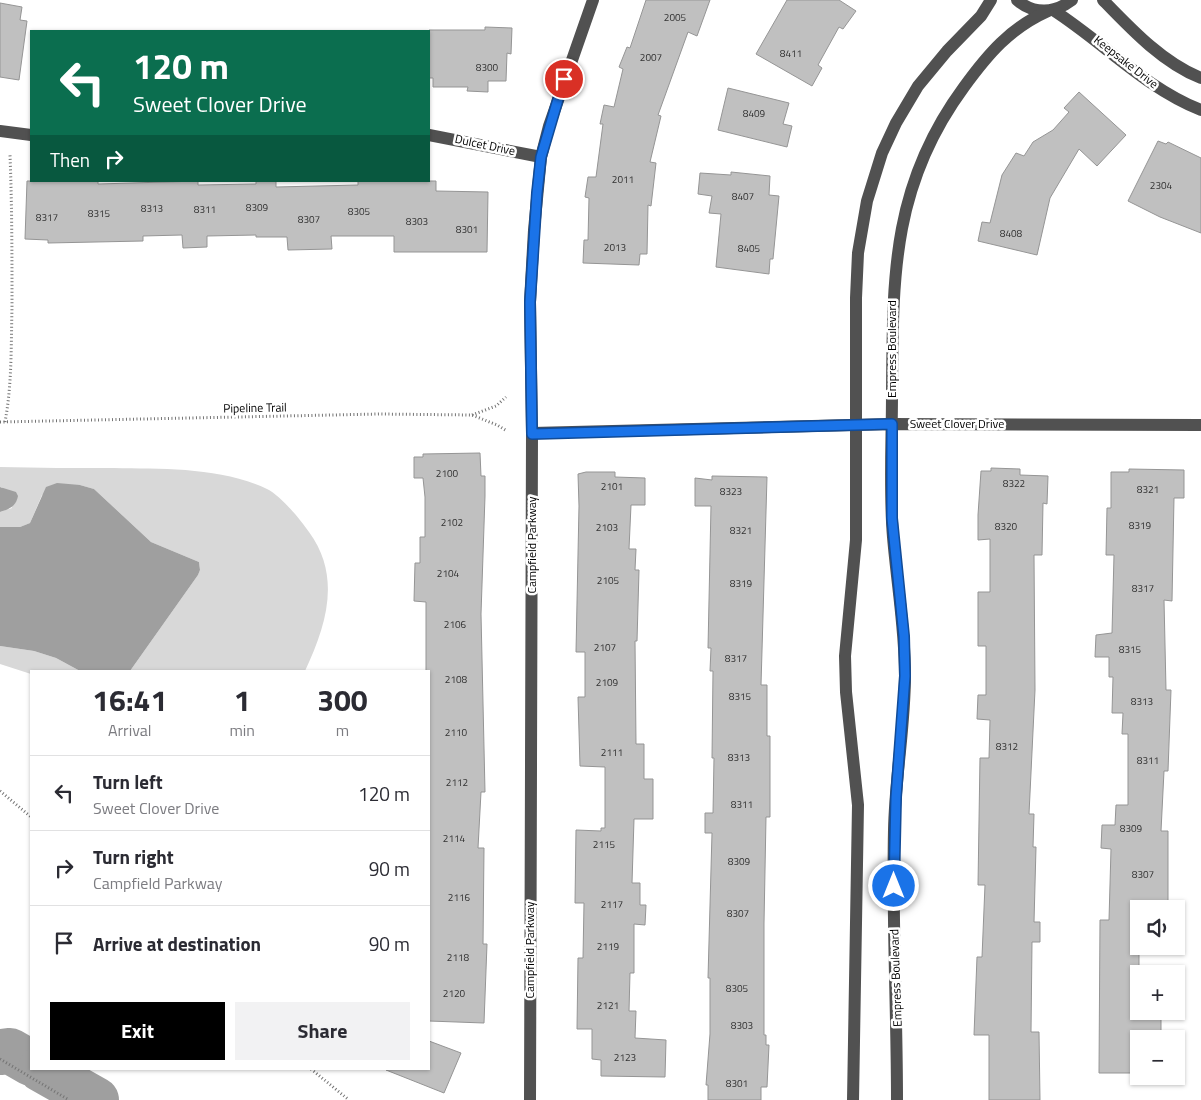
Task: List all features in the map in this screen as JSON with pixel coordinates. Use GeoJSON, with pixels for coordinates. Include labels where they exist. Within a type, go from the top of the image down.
{"type":"FeatureCollection","features":[{"type":"Feature","properties":{"kind":"street","name":"Campfield Parkway"},"geometry":{"type":"LineString","coordinates":[[530,1100],[532,434],[530,294],[541,157],[559,94],[593,0]]}},
{"type":"Feature","properties":{"kind":"street"},"geometry":{"type":"LineString","coordinates":[[853,1100],[858,805],[846,692],[845,656],[856,540],[858,253],[866,202],[879,161],[896,123],[918,86],[947,52],[982,16],[991,0]]}},
{"type":"Feature","properties":{"kind":"street","name":"Keepsake Drive"},"geometry":{"type":"LineString","coordinates":[[1017,0],[1034,10],[1050,10],[1084,30],[1151,84],[1201,110]]}},
{"type":"Feature","properties":{"kind":"street","name":"Empress Boulevard"},"geometry":{"type":"LineString","coordinates":[[897,1100],[894,830],[905,676],[904,636],[892,518],[893,296],[896,252],[906,204],[919,164],[949,109],[982,62],[1015,28],[1072,0]]}},
{"type":"Feature","properties":{"kind":"street"},"geometry":{"type":"LineString","coordinates":[[1104,0],[1129,27],[1152,46],[1201,78]]}},
{"type":"Feature","properties":{"kind":"street"},"geometry":{"type":"LineString","coordinates":[[0,131],[30,136]]}},
{"type":"Feature","properties":{"kind":"street","name":"Dulcet Drive"},"geometry":{"type":"LineString","coordinates":[[430,135],[541,157]]}},
{"type":"Feature","properties":{"kind":"street","name":"Sweet Clover Drive"},"geometry":{"type":"LineString","coordinates":[[532,434],[892,424],[1201,426]]}},
{"type":"Feature","properties":{"kind":"path"},"geometry":{"type":"LineString","coordinates":[[2,422],[9,399],[12,324],[10,155]]}},
{"type":"Feature","properties":{"kind":"path"},"geometry":{"type":"LineString","coordinates":[[472,415],[496,406],[506,397]]}},
{"type":"Feature","properties":{"kind":"path","name":"Pipeline Trail"},"geometry":{"type":"LineString","coordinates":[[2,422],[379,414],[472,415],[507,431]]}},
{"type":"Feature","properties":{"kind":"path"},"geometry":{"type":"LineString","coordinates":[[0,791],[30,816]]}},
{"type":"Feature","properties":{"kind":"path"},"geometry":{"type":"LineString","coordinates":[[0,1059],[69,1100]]}},
{"type":"Feature","properties":{"kind":"path"},"geometry":{"type":"LineString","coordinates":[[312,1070],[349,1100]]}},
{"type":"Feature","properties":{"kind":"shaded area"},"geometry":{"type":"Polygon","coordinates":[[[0,467],[192,471],[230,477],[267,489],[290,508],[301,521],[319,549],[325,566],[328,584],[324,619],[313,654],[305,670],[131,670],[198,575],[200,570],[199,562],[151,542],[94,489],[80,485],[42,495],[30,523],[20,527],[0,527],[0,512],[12,508],[2,487],[0,487],[0,467]]]}},
{"type":"Feature","properties":{"kind":"shaded area"},"geometry":{"type":"Polygon","coordinates":[[[57,483],[80,485],[94,489],[151,542],[199,562],[200,570],[198,575],[131,670],[78,670],[56,658],[34,651],[0,646],[0,527],[20,527],[30,523],[46,487],[57,483]]]}},
{"type":"Feature","properties":{"kind":"shaded area"},"geometry":{"type":"Polygon","coordinates":[[[0,487],[16,492],[18,496],[12,507],[0,512],[0,487]]]}},
{"type":"Feature","properties":{"kind":"shaded area"},"geometry":{"type":"Polygon","coordinates":[[[0,646],[34,651],[56,658],[78,670],[30,670],[30,674],[0,664],[0,646]]]}},
{"type":"Feature","properties":{"kind":"building"},"geometry":{"type":"Polygon","coordinates":[[[646,0],[710,0],[697,36],[688,32],[658,115],[661,116],[650,162],[656,163],[651,206],[648,205],[647,254],[640,254],[639,265],[583,263],[584,240],[588,240],[589,198],[585,197],[588,177],[596,177],[603,124],[600,124],[604,105],[614,107],[623,69],[619,67],[627,47],[630,48],[646,0]]]}},
{"type":"Feature","properties":{"kind":"building"},"geometry":{"type":"Polygon","coordinates":[[[787,0],[839,0],[856,11],[843,29],[839,27],[818,65],[822,68],[812,86],[756,54],[787,0]]]}},
{"type":"Feature","properties":{"kind":"building"},"geometry":{"type":"Polygon","coordinates":[[[0,3],[22,7],[20,20],[27,21],[19,80],[0,77],[0,3]]]}},
{"type":"Feature","properties":{"kind":"building"},"geometry":{"type":"Polygon","coordinates":[[[485,27],[512,28],[511,54],[507,53],[506,81],[488,81],[488,92],[467,91],[468,87],[433,87],[433,78],[430,78],[430,30],[485,30],[485,27]]]}},
{"type":"Feature","properties":{"kind":"building"},"geometry":{"type":"Polygon","coordinates":[[[728,88],[789,103],[783,124],[792,126],[787,147],[718,130],[728,88]]]}},
{"type":"Feature","properties":{"kind":"building"},"geometry":{"type":"Polygon","coordinates":[[[1079,92],[1126,135],[1097,166],[1079,149],[1050,198],[1037,255],[978,241],[982,222],[990,223],[1002,175],[1016,153],[1024,156],[1033,142],[1053,130],[1069,112],[1064,108],[1079,92]]]}},
{"type":"Feature","properties":{"kind":"building"},"geometry":{"type":"Polygon","coordinates":[[[1158,141],[1166,144],[1168,142],[1201,158],[1201,233],[1160,217],[1128,201],[1158,141]]]}},
{"type":"Feature","properties":{"kind":"building"},"geometry":{"type":"Polygon","coordinates":[[[731,172],[770,176],[769,195],[779,196],[773,259],[770,259],[769,274],[716,267],[721,214],[709,213],[712,196],[698,194],[700,173],[731,175],[731,172]]]}},
{"type":"Feature","properties":{"kind":"building"},"geometry":{"type":"Polygon","coordinates":[[[27,181],[98,182],[98,184],[198,182],[198,185],[276,182],[276,187],[358,185],[358,182],[436,181],[436,191],[488,192],[487,252],[394,252],[394,236],[331,236],[332,249],[288,250],[287,237],[256,237],[256,235],[207,236],[207,247],[183,248],[182,235],[143,236],[143,241],[48,243],[48,240],[25,239],[27,181]]]}},
{"type":"Feature","properties":{"kind":"building"},"geometry":{"type":"Polygon","coordinates":[[[480,453],[481,476],[485,476],[481,614],[485,792],[481,792],[478,848],[484,848],[483,944],[487,944],[484,1023],[430,1021],[430,670],[426,670],[426,602],[414,601],[415,563],[420,563],[420,537],[425,537],[425,497],[423,478],[414,478],[414,457],[423,457],[423,454],[480,453]]]}},
{"type":"Feature","properties":{"kind":"building"},"geometry":{"type":"Polygon","coordinates":[[[991,468],[1020,469],[1020,475],[1048,476],[1047,504],[1043,503],[1042,555],[1034,555],[1035,690],[1029,814],[1034,814],[1033,847],[1036,847],[1034,922],[1040,922],[1040,942],[1032,942],[1031,1032],[1039,1032],[1040,1100],[989,1100],[989,1035],[974,1035],[977,957],[982,957],[985,885],[978,885],[980,758],[989,758],[990,720],[977,719],[978,695],[986,695],[986,646],[978,646],[978,592],[990,592],[990,539],[978,540],[978,515],[981,471],[991,471],[991,468]]]}},
{"type":"Feature","properties":{"kind":"building"},"geometry":{"type":"Polygon","coordinates":[[[1129,469],[1184,470],[1184,498],[1174,498],[1172,601],[1164,600],[1166,690],[1171,690],[1168,771],[1164,771],[1161,831],[1168,831],[1168,900],[1130,900],[1130,955],[1139,955],[1139,965],[1130,965],[1130,1020],[1161,1020],[1161,1030],[1130,1030],[1130,1073],[1099,1073],[1100,920],[1109,920],[1111,849],[1101,848],[1102,825],[1115,825],[1116,805],[1128,805],[1128,734],[1122,734],[1123,713],[1112,713],[1113,677],[1109,677],[1109,657],[1095,657],[1096,635],[1112,633],[1114,555],[1106,555],[1107,508],[1111,508],[1111,472],[1129,472],[1129,469]]]}},
{"type":"Feature","properties":{"kind":"building"},"geometry":{"type":"Polygon","coordinates":[[[586,472],[615,472],[615,477],[645,478],[645,505],[631,505],[629,549],[636,549],[635,570],[639,570],[637,641],[635,641],[636,744],[644,744],[644,779],[653,779],[653,819],[634,819],[632,883],[640,883],[640,905],[646,905],[645,925],[634,924],[634,973],[630,973],[629,1011],[636,1011],[635,1038],[666,1040],[665,1077],[601,1076],[601,1060],[592,1059],[592,1029],[577,1029],[578,958],[583,958],[584,903],[575,903],[576,830],[601,831],[601,828],[605,828],[605,767],[580,766],[578,697],[585,697],[585,652],[576,652],[578,474],[586,472]]]}},
{"type":"Feature","properties":{"kind":"building"},"geometry":{"type":"Polygon","coordinates":[[[712,476],[767,477],[761,685],[767,685],[767,736],[770,736],[770,817],[766,817],[764,923],[764,1035],[766,1035],[766,1045],[769,1045],[767,1087],[761,1087],[761,1100],[708,1100],[708,1085],[706,1085],[710,1034],[710,978],[708,978],[712,833],[705,833],[705,813],[713,813],[714,758],[712,758],[713,671],[710,671],[711,648],[708,648],[711,506],[695,506],[695,478],[712,480],[712,476]]]}},
{"type":"Feature","properties":{"kind":"building"},"geometry":{"type":"Polygon","coordinates":[[[430,1041],[461,1053],[444,1093],[386,1070],[430,1070],[430,1041]]]}},
{"type":"Feature","properties":{"kind":"waterway"},"geometry":{"type":"LineString","coordinates":[[0,1052],[10,1051],[30,1062]]}},
{"type":"Feature","properties":{"kind":"waterway"},"geometry":{"type":"LineString","coordinates":[[43,1070],[96,1100]]}},
{"type":"Feature","properties":{"kind":"route"},"geometry":{"type":"LineString","coordinates":[[564,79],[541,157],[537,193],[530,302],[532,434],[892,424],[892,518],[904,636],[905,676],[894,830],[894,886]]}}]}
